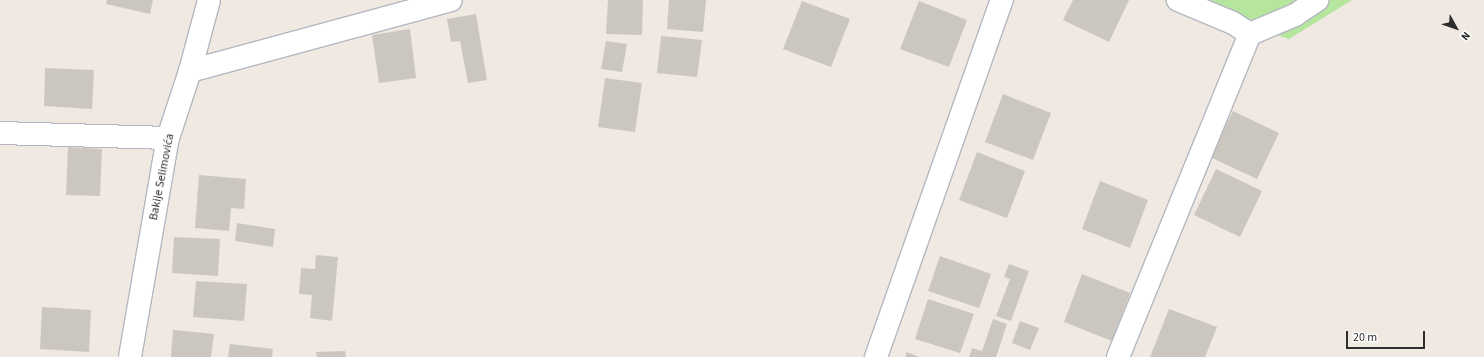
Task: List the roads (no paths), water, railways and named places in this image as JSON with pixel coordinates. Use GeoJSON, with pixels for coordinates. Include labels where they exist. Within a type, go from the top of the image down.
{"type":"FeatureCollection","features":[{"type":"Feature","properties":{"kind":"street","name":"Bakije Selimovića"},"geometry":{"type":"LineString","coordinates":[[130,357],[168,138],[190,71],[209,0]]}},
{"type":"Feature","properties":{"kind":"street"},"geometry":{"type":"LineString","coordinates":[[190,71],[451,0]]}},
{"type":"Feature","properties":{"kind":"street"},"geometry":{"type":"LineString","coordinates":[[876,357],[1002,0]]}},
{"type":"Feature","properties":{"kind":"street"},"geometry":{"type":"LineString","coordinates":[[1178,0],[1233,23],[1250,34]]}},
{"type":"Feature","properties":{"kind":"street"},"geometry":{"type":"LineString","coordinates":[[1118,357],[1250,34],[1296,15],[1317,0]]}},
{"type":"Feature","properties":{"kind":"street"},"geometry":{"type":"LineString","coordinates":[[0,133],[168,138]]}}]}
